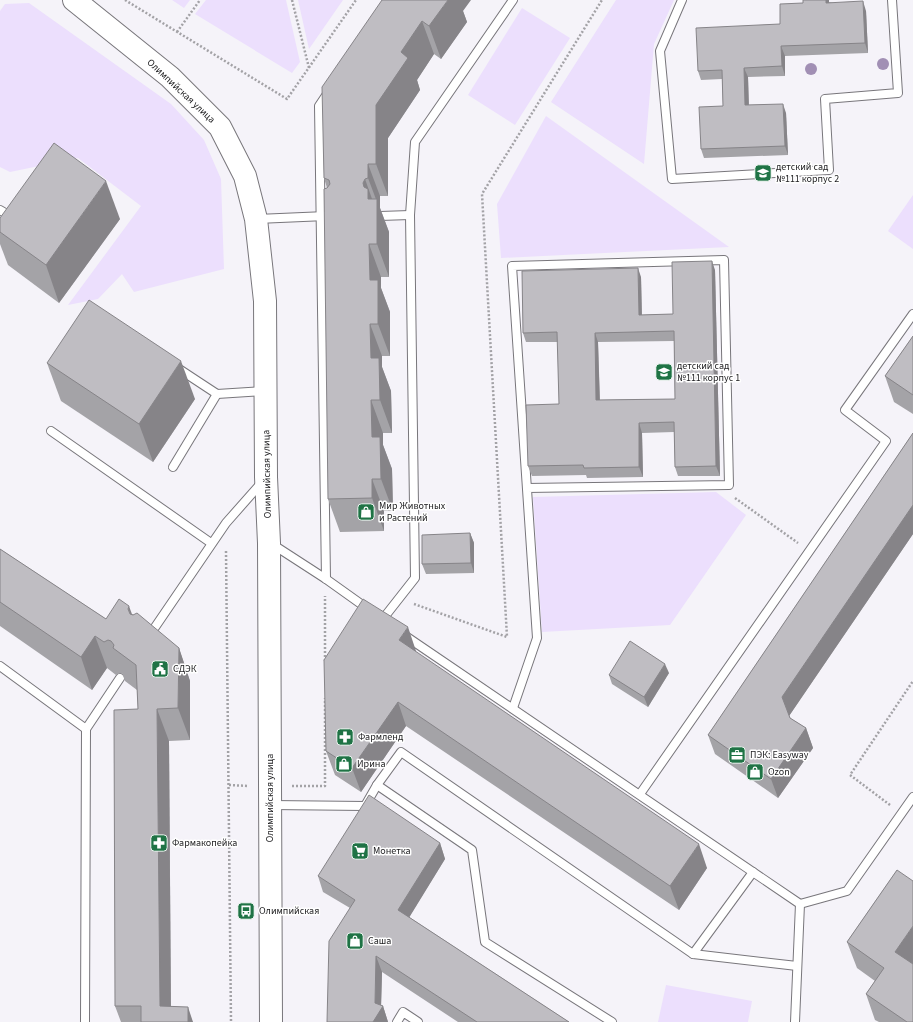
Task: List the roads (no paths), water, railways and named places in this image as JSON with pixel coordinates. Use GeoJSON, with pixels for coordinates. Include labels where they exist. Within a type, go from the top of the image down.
{"type":"FeatureCollection","features":[{"type":"Feature","properties":{"kind":"street","name":"Олимпийская улица"},"geometry":{"type":"LineString","coordinates":[[74,0],[170,77],[220,127],[245,176],[256,219],[264,301],[266,478],[269,543],[271,1022]]}},
{"type":"Feature","properties":{"kind":"lane"},"geometry":{"type":"LineString","coordinates":[[389,624],[415,578],[410,215],[415,142],[513,0]]}},
{"type":"Feature","properties":{"kind":"lane"},"geometry":{"type":"LineString","coordinates":[[682,0],[660,51],[672,179],[830,170],[825,99],[898,93],[892,0]]}},
{"type":"Feature","properties":{"kind":"lane"},"geometry":{"type":"LineString","coordinates":[[326,579],[319,106],[336,81]]}},
{"type":"Feature","properties":{"kind":"lane"},"geometry":{"type":"LineString","coordinates":[[0,210],[12,217],[0,235]]}},
{"type":"Feature","properties":{"kind":"lane"},"geometry":{"type":"LineString","coordinates":[[380,216],[410,215]]}},
{"type":"Feature","properties":{"kind":"lane"},"geometry":{"type":"LineString","coordinates":[[256,219],[336,216]]}},
{"type":"Feature","properties":{"kind":"lane"},"geometry":{"type":"LineString","coordinates":[[513,708],[537,638],[512,266],[724,260],[730,485],[527,488]]}},
{"type":"Feature","properties":{"kind":"lane"},"geometry":{"type":"LineString","coordinates":[[640,794],[886,441],[845,410],[913,314]]}},
{"type":"Feature","properties":{"kind":"lane"},"geometry":{"type":"LineString","coordinates":[[172,364],[217,394],[265,390]]}},
{"type":"Feature","properties":{"kind":"lane"},"geometry":{"type":"LineString","coordinates":[[173,467],[217,394]]}},
{"type":"Feature","properties":{"kind":"lane"},"geometry":{"type":"LineString","coordinates":[[51,431],[211,543]]}},
{"type":"Feature","properties":{"kind":"lane"},"geometry":{"type":"LineString","coordinates":[[145,642],[211,543],[226,523],[266,478]]}},
{"type":"Feature","properties":{"kind":"lane"},"geometry":{"type":"LineString","coordinates":[[269,543],[326,579],[389,624],[800,904],[847,891],[913,797]]}},
{"type":"Feature","properties":{"kind":"lane"},"geometry":{"type":"LineString","coordinates":[[0,666],[86,729]]}},
{"type":"Feature","properties":{"kind":"lane"},"geometry":{"type":"LineString","coordinates":[[85,1022],[86,729],[120,678]]}},
{"type":"Feature","properties":{"kind":"lane"},"geometry":{"type":"LineString","coordinates":[[270,796],[365,806],[377,785],[400,752],[693,954],[797,966]]}},
{"type":"Feature","properties":{"kind":"lane"},"geometry":{"type":"LineString","coordinates":[[377,785],[472,850],[485,942],[612,1022]]}},
{"type":"Feature","properties":{"kind":"lane"},"geometry":{"type":"LineString","coordinates":[[693,954],[753,872]]}},
{"type":"Feature","properties":{"kind":"lane"},"geometry":{"type":"LineString","coordinates":[[795,1022],[800,904]]}},
{"type":"Feature","properties":{"kind":"lane"},"geometry":{"type":"LineString","coordinates":[[396,1022],[403,1012],[418,1022]]}},
{"type":"Feature","properties":{"kind":"place","name":"детский сад №111 корпус 2"},"geometry":{"type":"Point","coordinates":[763,173]}},
{"type":"Feature","properties":{"kind":"place","name":"детский сад №111 корпус 1"},"geometry":{"type":"Point","coordinates":[664,372]}},
{"type":"Feature","properties":{"kind":"place","name":"Мир Животных и Растений"},"geometry":{"type":"Point","coordinates":[366,512]}},
{"type":"Feature","properties":{"kind":"place","name":"СДЭК"},"geometry":{"type":"Point","coordinates":[160,669]}},
{"type":"Feature","properties":{"kind":"place","name":"Фармленд"},"geometry":{"type":"Point","coordinates":[345,737]}},
{"type":"Feature","properties":{"kind":"place","name":"ПЭК: Easyway"},"geometry":{"type":"Point","coordinates":[737,755]}},
{"type":"Feature","properties":{"kind":"place","name":"Ирина"},"geometry":{"type":"Point","coordinates":[344,764]}},
{"type":"Feature","properties":{"kind":"place","name":"Ozon"},"geometry":{"type":"Point","coordinates":[755,772]}},
{"type":"Feature","properties":{"kind":"place","name":"Фармакопейка"},"geometry":{"type":"Point","coordinates":[159,843]}},
{"type":"Feature","properties":{"kind":"place","name":"Монетка"},"geometry":{"type":"Point","coordinates":[360,851]}},
{"type":"Feature","properties":{"kind":"place","name":"Олимпийская"},"geometry":{"type":"Point","coordinates":[246,911]}},
{"type":"Feature","properties":{"kind":"place","name":"Саша"},"geometry":{"type":"Point","coordinates":[355,941]}}]}
